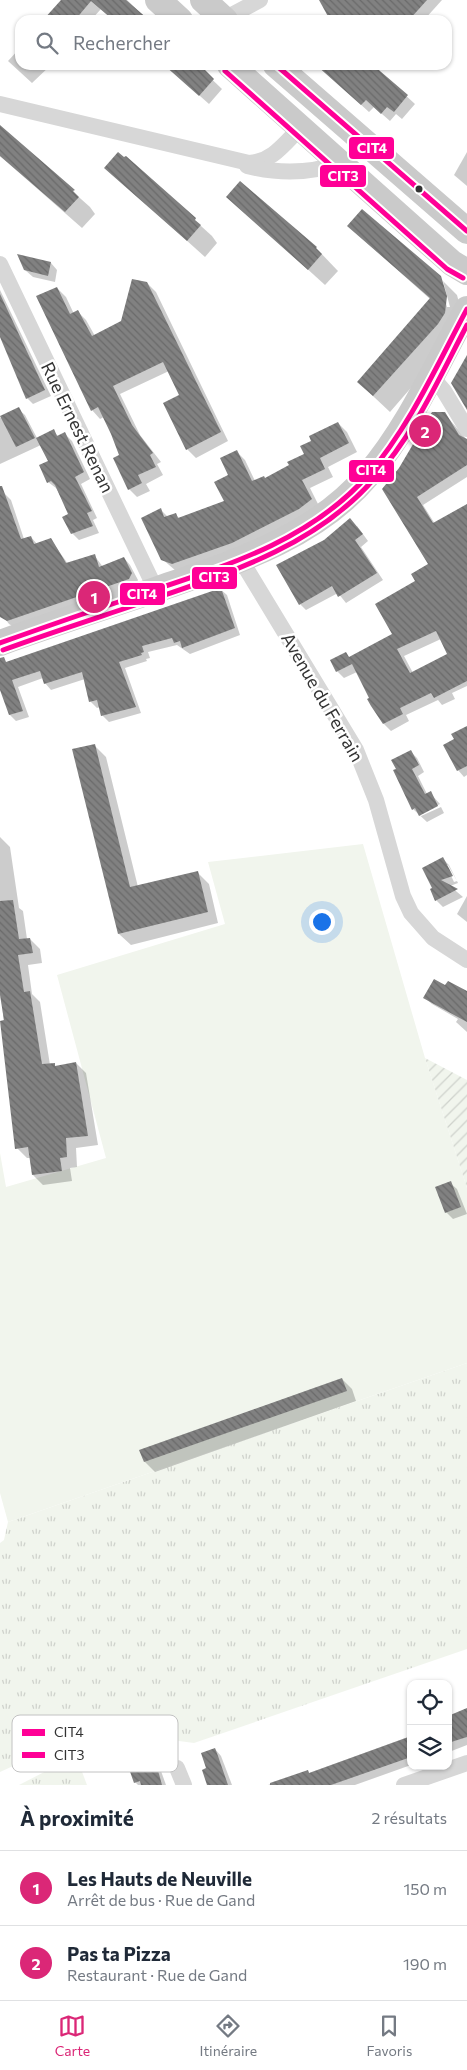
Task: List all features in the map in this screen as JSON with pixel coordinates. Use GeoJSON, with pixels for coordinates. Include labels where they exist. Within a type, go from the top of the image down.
{"type":"FeatureCollection","features":[{"type":"Feature","properties":{"kind":"main road"},"geometry":{"type":"LineString","coordinates":[[158,0],[174,15]]}},
{"type":"Feature","properties":{"kind":"main road"},"geometry":{"type":"LineString","coordinates":[[203,0],[220,15]]}},
{"type":"Feature","properties":{"kind":"main road"},"geometry":{"type":"LineString","coordinates":[[236,70],[452,263],[467,272]]}},
{"type":"Feature","properties":{"kind":"main road"},"geometry":{"type":"LineString","coordinates":[[282,70],[467,232]]}},
{"type":"Feature","properties":{"kind":"main road"},"geometry":{"type":"LineString","coordinates":[[0,643],[241,560],[295,533],[337,505],[358,486],[378,462],[404,424],[467,309]]}},
{"type":"Feature","properties":{"kind":"street"},"geometry":{"type":"LineString","coordinates":[[234,15],[260,0]]}},
{"type":"Feature","properties":{"kind":"street"},"geometry":{"type":"LineString","coordinates":[[0,104],[281,172],[311,171],[340,164]]}},
{"type":"Feature","properties":{"kind":"street"},"geometry":{"type":"LineString","coordinates":[[231,160],[259,163],[279,150],[300,128]]}},
{"type":"Feature","properties":{"kind":"street","name":"Rue Ernest Renan"},"geometry":{"type":"LineString","coordinates":[[0,264],[156,590]]}},
{"type":"Feature","properties":{"kind":"street"},"geometry":{"type":"LineString","coordinates":[[431,376],[444,391],[467,430]]}},
{"type":"Feature","properties":{"kind":"street","name":"Avenue du Ferrain"},"geometry":{"type":"LineString","coordinates":[[241,560],[356,750],[376,800],[403,896],[411,913],[433,938],[467,960]]}},
{"type":"Feature","properties":{"kind":"street"},"geometry":{"type":"LineString","coordinates":[[404,1785],[467,1763]]}},
{"type":"Feature","properties":{"kind":"street"},"geometry":{"type":"LineString","coordinates":[[178,1768],[184,1785]]}},
{"type":"Feature","properties":{"kind":"green space"},"geometry":{"type":"Polygon","coordinates":[[[363,844],[425,1058],[467,1188],[467,1363],[8,1522],[0,1493],[0,1153],[6,1187],[106,1158],[57,975],[225,924],[208,862],[363,844]]]}},
{"type":"Feature","properties":{"kind":"green space"},"geometry":{"type":"Polygon","coordinates":[[[425,1058],[467,1080],[467,1188],[425,1058]]]}},
{"type":"Feature","properties":{"kind":"green space"},"geometry":{"type":"Polygon","coordinates":[[[467,1363],[467,1649],[194,1743],[178,1741],[178,1715],[12,1715],[12,1766],[0,1772],[0,1543],[4,1540],[8,1522],[467,1363]]]}},
{"type":"Feature","properties":{"kind":"green space"},"geometry":{"type":"Polygon","coordinates":[[[44,1772],[82,1772],[87,1785],[19,1785],[44,1772]]]}},
{"type":"Feature","properties":{"kind":"building"},"geometry":{"type":"Polygon","coordinates":[[[61,0],[126,0],[143,15],[107,15],[91,1],[79,15],[48,15],[61,0]]]}},
{"type":"Feature","properties":{"kind":"building"},"geometry":{"type":"Polygon","coordinates":[[[319,0],[427,0],[414,15],[327,15],[319,0]]]}},
{"type":"Feature","properties":{"kind":"building"},"geometry":{"type":"Polygon","coordinates":[[[170,70],[205,70],[214,79],[199,96],[170,70]]]}},
{"type":"Feature","properties":{"kind":"building"},"geometry":{"type":"Polygon","coordinates":[[[322,70],[379,70],[408,95],[394,112],[387,107],[381,114],[366,100],[361,105],[322,70]]]}},
{"type":"Feature","properties":{"kind":"building"},"geometry":{"type":"Polygon","coordinates":[[[0,125],[75,190],[73,191],[79,197],[65,212],[0,156],[0,125]]]}},
{"type":"Feature","properties":{"kind":"building"},"geometry":{"type":"Polygon","coordinates":[[[118,152],[124,157],[126,156],[196,218],[195,220],[201,225],[187,241],[104,168],[118,152]]]}},
{"type":"Feature","properties":{"kind":"building"},"geometry":{"type":"Polygon","coordinates":[[[240,181],[317,247],[322,254],[308,270],[226,197],[240,181]]]}},
{"type":"Feature","properties":{"kind":"building"},"geometry":{"type":"Polygon","coordinates":[[[362,209],[441,276],[447,296],[445,313],[438,324],[373,396],[357,382],[430,298],[347,226],[362,209]]]}},
{"type":"Feature","properties":{"kind":"building"},"geometry":{"type":"Polygon","coordinates":[[[17,254],[51,262],[48,276],[24,270],[17,254]]]}},
{"type":"Feature","properties":{"kind":"building"},"geometry":{"type":"Polygon","coordinates":[[[132,279],[147,282],[221,432],[186,450],[163,403],[179,395],[163,362],[113,386],[132,425],[153,453],[150,455],[156,467],[138,475],[142,483],[128,490],[113,458],[119,455],[111,434],[98,407],[91,411],[36,296],[57,287],[70,314],[78,310],[92,336],[121,321],[132,279]]]}},
{"type":"Feature","properties":{"kind":"building"},"geometry":{"type":"Polygon","coordinates":[[[0,294],[45,390],[26,399],[0,337],[0,294]]]}},
{"type":"Feature","properties":{"kind":"building"},"geometry":{"type":"Polygon","coordinates":[[[467,355],[467,410],[451,383],[467,355]]]}},
{"type":"Feature","properties":{"kind":"building"},"geometry":{"type":"Polygon","coordinates":[[[19,407],[35,438],[16,447],[0,416],[19,407]]]}},
{"type":"Feature","properties":{"kind":"building"},"geometry":{"type":"Polygon","coordinates":[[[432,412],[445,412],[459,435],[467,439],[467,465],[417,497],[433,523],[467,504],[467,681],[434,698],[431,693],[400,708],[403,714],[383,724],[367,699],[369,698],[352,664],[336,672],[330,660],[346,652],[349,657],[392,634],[375,604],[415,581],[411,574],[428,564],[382,489],[399,468],[432,412]],[[436,631],[397,649],[410,673],[447,654],[436,631]]]}},
{"type":"Feature","properties":{"kind":"building"},"geometry":{"type":"Polygon","coordinates":[[[338,422],[349,443],[320,458],[325,469],[302,480],[312,499],[299,509],[232,543],[172,564],[161,560],[141,518],[161,508],[164,517],[176,513],[178,518],[224,501],[214,482],[228,475],[220,458],[237,450],[252,481],[264,476],[265,478],[289,465],[287,462],[304,454],[300,446],[311,441],[309,436],[338,422]]]}},
{"type":"Feature","properties":{"kind":"building"},"geometry":{"type":"Polygon","coordinates":[[[54,429],[57,436],[65,432],[84,472],[75,477],[92,511],[87,513],[93,526],[71,534],[62,517],[68,514],[55,485],[51,481],[47,483],[39,465],[48,461],[36,438],[54,429]]]}},
{"type":"Feature","properties":{"kind":"building"},"geometry":{"type":"Polygon","coordinates":[[[0,486],[2,486],[21,539],[31,536],[34,544],[51,538],[66,563],[95,554],[99,567],[124,557],[132,573],[129,579],[7,621],[0,617],[0,486]]]}},
{"type":"Feature","properties":{"kind":"building"},"geometry":{"type":"Polygon","coordinates":[[[350,518],[363,534],[355,540],[377,573],[338,597],[332,586],[299,605],[276,565],[324,540],[350,518]]]}},
{"type":"Feature","properties":{"kind":"building"},"geometry":{"type":"Polygon","coordinates":[[[221,588],[235,628],[182,648],[180,641],[174,643],[172,638],[142,646],[144,652],[141,653],[142,655],[119,662],[136,707],[101,716],[97,700],[89,702],[82,672],[44,684],[40,671],[12,680],[23,711],[9,715],[0,690],[0,658],[4,657],[6,662],[221,588]]]}},
{"type":"Feature","properties":{"kind":"building"},"geometry":{"type":"Polygon","coordinates":[[[467,726],[467,766],[457,771],[443,745],[454,739],[451,734],[467,726]]]}},
{"type":"Feature","properties":{"kind":"building"},"geometry":{"type":"Polygon","coordinates":[[[95,744],[130,887],[198,871],[208,912],[118,934],[72,749],[95,744]]]}},
{"type":"Feature","properties":{"kind":"building"},"geometry":{"type":"Polygon","coordinates":[[[411,750],[419,765],[412,769],[425,794],[431,791],[438,806],[419,816],[415,808],[412,810],[393,770],[396,769],[391,760],[411,750]]]}},
{"type":"Feature","properties":{"kind":"building"},"geometry":{"type":"Polygon","coordinates":[[[443,857],[453,876],[441,880],[458,889],[435,901],[430,889],[432,888],[422,868],[443,857]]]}},
{"type":"Feature","properties":{"kind":"building"},"geometry":{"type":"Polygon","coordinates":[[[13,900],[19,939],[30,938],[33,953],[18,955],[24,992],[30,991],[42,1064],[55,1063],[55,1066],[76,1062],[88,1136],[66,1138],[67,1157],[60,1158],[62,1171],[32,1175],[28,1147],[15,1149],[0,1021],[4,1020],[0,995],[0,901],[13,900]]]}},
{"type":"Feature","properties":{"kind":"building"},"geometry":{"type":"Polygon","coordinates":[[[434,979],[445,985],[448,981],[467,991],[467,1022],[423,998],[434,979]]]}},
{"type":"Feature","properties":{"kind":"building"},"geometry":{"type":"Polygon","coordinates":[[[451,1181],[461,1207],[445,1213],[435,1187],[451,1181]]]}},
{"type":"Feature","properties":{"kind":"building"},"geometry":{"type":"Polygon","coordinates":[[[342,1378],[347,1391],[144,1462],[139,1450],[342,1378]]]}},
{"type":"Feature","properties":{"kind":"building"},"geometry":{"type":"Polygon","coordinates":[[[467,1708],[467,1737],[452,1742],[452,1725],[452,1714],[467,1708]]]}},
{"type":"Feature","properties":{"kind":"building"},"geometry":{"type":"Polygon","coordinates":[[[407,1737],[407,1758],[331,1785],[270,1785],[270,1783],[308,1770],[309,1773],[407,1737]]]}},
{"type":"Feature","properties":{"kind":"building"},"geometry":{"type":"Polygon","coordinates":[[[215,1748],[228,1785],[207,1785],[202,1770],[206,1768],[201,1753],[215,1748]]]}},
{"type":"Feature","properties":{"kind":"building"},"geometry":{"type":"Polygon","coordinates":[[[130,1772],[158,1772],[162,1785],[141,1785],[140,1781],[134,1783],[130,1772]]]}},
{"type":"Feature","properties":{"kind":"transit line","name":"CIT4"},"geometry":{"type":"LineString","coordinates":[[282,70],[467,231]]}},
{"type":"Feature","properties":{"kind":"transit line","name":"CIT3"},"geometry":{"type":"LineString","coordinates":[[225,71],[447,269],[463,278]]}},
{"type":"Feature","properties":{"kind":"transit line","name":"CIT4"},"geometry":{"type":"LineString","coordinates":[[0,643],[239,560],[295,533],[321,516],[346,497],[368,475],[383,456],[410,416],[467,309]]}},
{"type":"Feature","properties":{"kind":"transit line","name":"CIT3"},"geometry":{"type":"LineString","coordinates":[[3,650],[242,567],[271,554],[326,522],[350,503],[388,463],[425,406],[467,325]]}},
{"type":"Feature","properties":{"kind":"place","name":"Pas ta Pizza"},"geometry":{"type":"Point","coordinates":[425,431]}},
{"type":"Feature","properties":{"kind":"place","name":"Les Hauts de Neuville"},"geometry":{"type":"Point","coordinates":[94,597]}}]}
